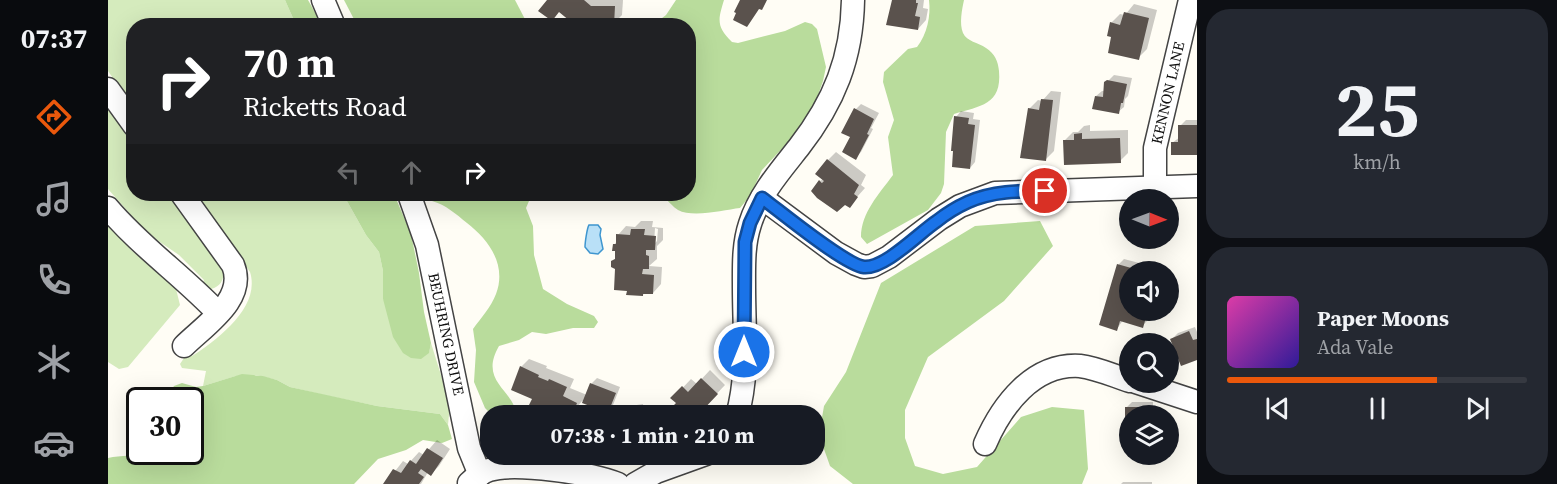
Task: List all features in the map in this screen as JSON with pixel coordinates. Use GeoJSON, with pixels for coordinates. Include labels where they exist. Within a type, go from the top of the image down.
{"type":"FeatureCollection","features":[{"type":"Feature","properties":{"kind":"street"},"geometry":{"type":"LineString","coordinates":[[322,0],[330,18]]}},
{"type":"Feature","properties":{"kind":"street"},"geometry":{"type":"LineString","coordinates":[[740,405],[744,376],[745,242],[750,223],[762,198],[810,133],[831,98],[844,67],[853,0]]}},
{"type":"Feature","properties":{"kind":"street","name":"KENNON LANE"},"geometry":{"type":"LineString","coordinates":[[1155,188],[1155,148],[1190,0]]}},
{"type":"Feature","properties":{"kind":"street"},"geometry":{"type":"LineString","coordinates":[[108,89],[126,114]]}},
{"type":"Feature","properties":{"kind":"street"},"geometry":{"type":"LineString","coordinates":[[762,198],[836,253],[864,267],[872,266],[889,257],[960,206],[996,193],[1197,186]]}},
{"type":"Feature","properties":{"kind":"street"},"geometry":{"type":"LineString","coordinates":[[184,346],[218,313],[234,292],[237,275],[187,201]]}},
{"type":"Feature","properties":{"kind":"street","name":"BEUHRING DRIVE"},"geometry":{"type":"LineString","coordinates":[[411,201],[427,245],[474,479]]}},
{"type":"Feature","properties":{"kind":"street"},"geometry":{"type":"LineString","coordinates":[[108,208],[125,227],[218,313]]}},
{"type":"Feature","properties":{"kind":"street"},"geometry":{"type":"LineString","coordinates":[[985,444],[993,425],[1013,397],[1032,380],[1045,373],[1070,366],[1083,367],[1119,378]]}},
{"type":"Feature","properties":{"kind":"street"},"geometry":{"type":"LineString","coordinates":[[1170,393],[1197,402]]}},
{"type":"Feature","properties":{"kind":"street"},"geometry":{"type":"LineString","coordinates":[[635,484],[656,472],[675,465]]}},
{"type":"Feature","properties":{"kind":"street"},"geometry":{"type":"LineString","coordinates":[[474,479],[498,468],[537,469],[591,475],[618,484]]}},
{"type":"Feature","properties":{"kind":"green space"},"geometry":{"type":"Polygon","coordinates":[[[108,0],[285,0],[293,18],[126,18],[126,97],[108,71],[108,0]]]}},
{"type":"Feature","properties":{"kind":"green space"},"geometry":{"type":"Polygon","coordinates":[[[285,0],[308,0],[318,18],[293,18],[285,0]]]}},
{"type":"Feature","properties":{"kind":"green space"},"geometry":{"type":"Polygon","coordinates":[[[344,0],[515,0],[524,18],[353,18],[344,0]]]}},
{"type":"Feature","properties":{"kind":"green space"},"geometry":{"type":"Polygon","coordinates":[[[676,0],[724,0],[720,13],[721,27],[732,42],[738,43],[785,31],[805,22],[817,29],[826,67],[816,101],[792,138],[762,170],[750,196],[740,208],[692,213],[678,210],[667,201],[696,201],[696,18],[662,18],[676,0]]]}},
{"type":"Feature","properties":{"kind":"green space"},"geometry":{"type":"Polygon","coordinates":[[[929,0],[964,0],[961,21],[963,33],[967,38],[989,50],[996,58],[999,71],[997,91],[993,97],[980,106],[954,114],[946,132],[944,184],[941,193],[928,210],[867,244],[861,237],[867,212],[893,175],[888,137],[894,120],[883,82],[884,72],[908,49],[917,47],[928,25],[929,0]]]}},
{"type":"Feature","properties":{"kind":"green space"},"geometry":{"type":"Polygon","coordinates":[[[108,107],[126,133],[126,201],[174,201],[224,271],[219,285],[211,289],[203,283],[204,280],[179,255],[139,224],[108,189],[108,107]]]}},
{"type":"Feature","properties":{"kind":"green space"},"geometry":{"type":"Polygon","coordinates":[[[200,201],[347,201],[366,235],[379,252],[383,271],[383,299],[429,352],[431,343],[450,404],[448,425],[440,414],[377,406],[324,395],[290,387],[277,380],[256,375],[236,376],[203,386],[206,371],[182,368],[180,364],[188,352],[192,356],[214,341],[235,321],[249,298],[252,285],[250,272],[200,201]]]}},
{"type":"Feature","properties":{"kind":"green space"},"geometry":{"type":"Polygon","coordinates":[[[347,201],[397,201],[411,234],[431,343],[429,353],[421,359],[411,358],[403,353],[393,337],[383,299],[383,271],[379,252],[366,235],[347,201]]]}},
{"type":"Feature","properties":{"kind":"green space"},"geometry":{"type":"Polygon","coordinates":[[[432,201],[529,201],[526,208],[533,226],[534,255],[543,289],[567,304],[594,316],[598,322],[594,328],[573,328],[546,334],[532,332],[519,340],[499,346],[494,358],[495,377],[513,405],[484,405],[474,382],[476,350],[473,329],[496,294],[499,273],[489,245],[451,210],[432,201]]]}},
{"type":"Feature","properties":{"kind":"green space"},"geometry":{"type":"Polygon","coordinates":[[[1040,221],[1053,246],[1004,301],[928,357],[905,410],[905,438],[915,466],[943,474],[977,467],[1021,417],[1052,407],[1084,410],[1088,469],[1082,484],[853,484],[830,466],[825,452],[825,405],[846,372],[881,283],[975,226],[1040,221]]]}},
{"type":"Feature","properties":{"kind":"green space"},"geometry":{"type":"Polygon","coordinates":[[[108,222],[131,250],[176,289],[180,305],[128,367],[119,369],[108,362],[108,222]]]}},
{"type":"Feature","properties":{"kind":"green space"},"geometry":{"type":"Polygon","coordinates":[[[242,374],[263,376],[290,387],[377,406],[440,414],[448,425],[452,439],[442,443],[423,440],[406,450],[378,459],[354,484],[108,484],[108,458],[126,456],[126,465],[204,465],[204,387],[196,387],[242,374]]]}},
{"type":"Feature","properties":{"kind":"green space"},"geometry":{"type":"Polygon","coordinates":[[[182,383],[196,387],[173,387],[182,383]]]}},
{"type":"Feature","properties":{"kind":"water"},"geometry":{"type":"Polygon","coordinates":[[[589,225],[598,225],[601,229],[603,249],[598,254],[590,253],[585,247],[589,225]]]}},
{"type":"Feature","properties":{"kind":"building"},"geometry":{"type":"Polygon","coordinates":[[[547,0],[584,0],[591,6],[615,6],[614,18],[566,18],[559,12],[554,18],[548,18],[538,11],[547,0]]]}},
{"type":"Feature","properties":{"kind":"building"},"geometry":{"type":"Polygon","coordinates":[[[740,0],[767,0],[762,10],[759,9],[747,27],[733,20],[740,0]]]}},
{"type":"Feature","properties":{"kind":"building"},"geometry":{"type":"Polygon","coordinates":[[[892,0],[916,0],[918,3],[915,16],[920,17],[918,30],[886,25],[892,0]]]}},
{"type":"Feature","properties":{"kind":"building"},"geometry":{"type":"Polygon","coordinates":[[[1124,12],[1149,18],[1139,60],[1108,53],[1111,37],[1107,36],[1110,22],[1120,25],[1124,12]]]}},
{"type":"Feature","properties":{"kind":"building"},"geometry":{"type":"Polygon","coordinates":[[[1107,80],[1127,84],[1119,114],[1092,109],[1095,96],[1103,97],[1104,82],[1107,80]]]}},
{"type":"Feature","properties":{"kind":"building"},"geometry":{"type":"Polygon","coordinates":[[[1041,99],[1053,100],[1046,161],[1020,158],[1028,108],[1039,110],[1041,99]]]}},
{"type":"Feature","properties":{"kind":"building"},"geometry":{"type":"Polygon","coordinates":[[[854,108],[874,119],[867,134],[869,135],[856,160],[842,152],[850,137],[841,133],[854,108]]]}},
{"type":"Feature","properties":{"kind":"building"},"geometry":{"type":"Polygon","coordinates":[[[954,116],[969,118],[968,124],[975,125],[970,169],[952,167],[954,116]]]}},
{"type":"Feature","properties":{"kind":"building"},"geometry":{"type":"Polygon","coordinates":[[[1178,125],[1197,125],[1197,155],[1171,155],[1171,142],[1178,142],[1178,125]]]}},
{"type":"Feature","properties":{"kind":"building"},"geometry":{"type":"Polygon","coordinates":[[[1082,133],[1082,139],[1120,138],[1121,163],[1064,165],[1063,140],[1074,140],[1074,134],[1082,133]]]}},
{"type":"Feature","properties":{"kind":"building"},"geometry":{"type":"Polygon","coordinates":[[[827,159],[859,185],[854,194],[858,197],[850,208],[845,205],[837,212],[811,191],[819,180],[822,183],[824,181],[815,174],[827,159]]]}},
{"type":"Feature","properties":{"kind":"building"},"geometry":{"type":"Polygon","coordinates":[[[631,229],[645,229],[644,235],[656,236],[655,250],[646,250],[646,255],[649,256],[649,269],[643,269],[642,274],[654,275],[653,294],[626,295],[627,291],[614,290],[615,269],[611,267],[611,261],[615,259],[615,251],[612,251],[613,244],[616,244],[616,234],[630,235],[631,229]]]}},
{"type":"Feature","properties":{"kind":"building"},"geometry":{"type":"Polygon","coordinates":[[[1117,264],[1119,265],[1120,321],[1117,331],[1099,325],[1117,264]]]}},
{"type":"Feature","properties":{"kind":"building"},"geometry":{"type":"Polygon","coordinates":[[[1120,321],[1145,321],[1143,328],[1120,321]]]}},
{"type":"Feature","properties":{"kind":"building"},"geometry":{"type":"Polygon","coordinates":[[[1189,331],[1193,340],[1197,339],[1197,360],[1181,366],[1179,361],[1179,335],[1189,331]]]}},
{"type":"Feature","properties":{"kind":"building"},"geometry":{"type":"Polygon","coordinates":[[[520,366],[539,375],[538,377],[567,387],[563,396],[577,403],[576,405],[529,405],[532,399],[511,390],[520,366]]]}},
{"type":"Feature","properties":{"kind":"building"},"geometry":{"type":"Polygon","coordinates":[[[701,378],[718,394],[708,405],[674,405],[676,403],[670,398],[682,386],[688,392],[701,378]]]}},
{"type":"Feature","properties":{"kind":"building"},"geometry":{"type":"Polygon","coordinates":[[[590,383],[616,393],[611,405],[582,403],[590,383]]]}},
{"type":"Feature","properties":{"kind":"building"},"geometry":{"type":"Polygon","coordinates":[[[427,448],[443,458],[431,476],[421,469],[418,473],[424,477],[419,484],[383,484],[393,469],[401,473],[410,460],[416,464],[427,448]]]}},
{"type":"Feature","properties":{"kind":"route"},"geometry":{"type":"LineString","coordinates":[[744,352],[745,242],[750,223],[762,198],[836,253],[864,267],[878,264],[939,219],[971,201],[1009,191],[1045,191]]}}]}
